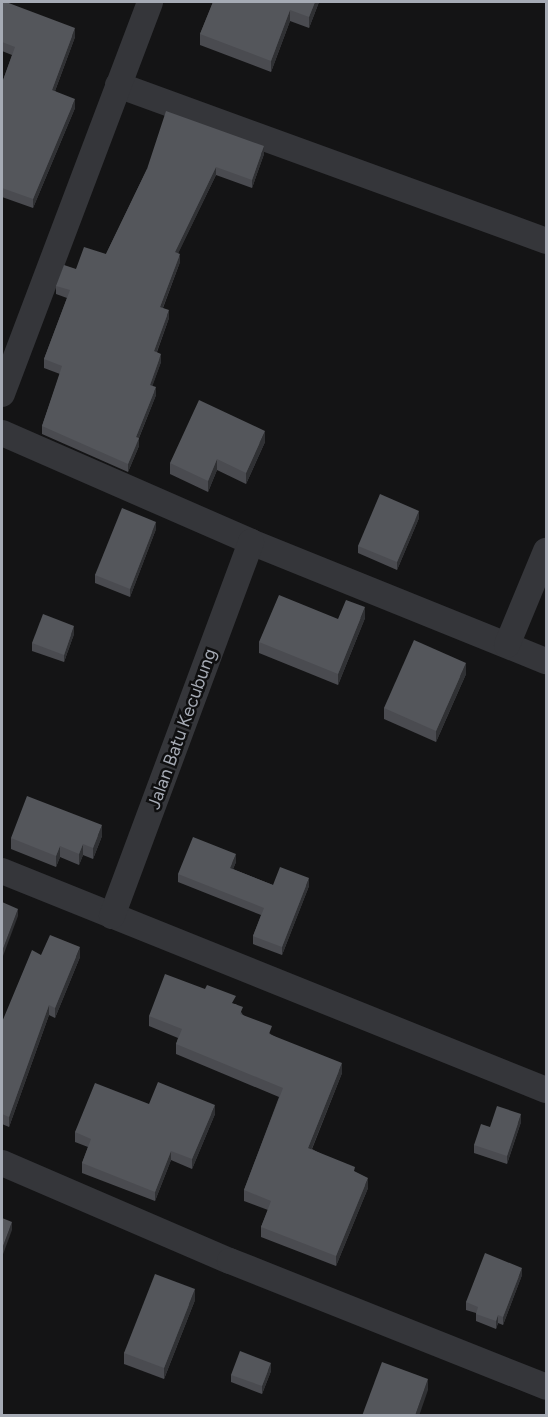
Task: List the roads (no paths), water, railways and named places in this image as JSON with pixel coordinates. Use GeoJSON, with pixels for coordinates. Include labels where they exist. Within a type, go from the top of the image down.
{"type":"FeatureCollection","features":[{"type":"Feature","properties":{"kind":"street"},"geometry":{"type":"LineString","coordinates":[[2,394],[150,2]]}},
{"type":"Feature","properties":{"kind":"street"},"geometry":{"type":"LineString","coordinates":[[118,85],[546,241]]}},
{"type":"Feature","properties":{"kind":"street"},"geometry":{"type":"LineString","coordinates":[[2,433],[251,542],[546,661]]}},
{"type":"Feature","properties":{"kind":"street","name":"Jalan Batu Kecubung"},"geometry":{"type":"LineString","coordinates":[[112,916],[251,542]]}},
{"type":"Feature","properties":{"kind":"street"},"geometry":{"type":"LineString","coordinates":[[507,645],[546,551]]}},
{"type":"Feature","properties":{"kind":"street"},"geometry":{"type":"LineString","coordinates":[[2,871],[546,1090]]}},
{"type":"Feature","properties":{"kind":"street"},"geometry":{"type":"LineString","coordinates":[[2,1163],[230,1260],[546,1387]]}}]}
